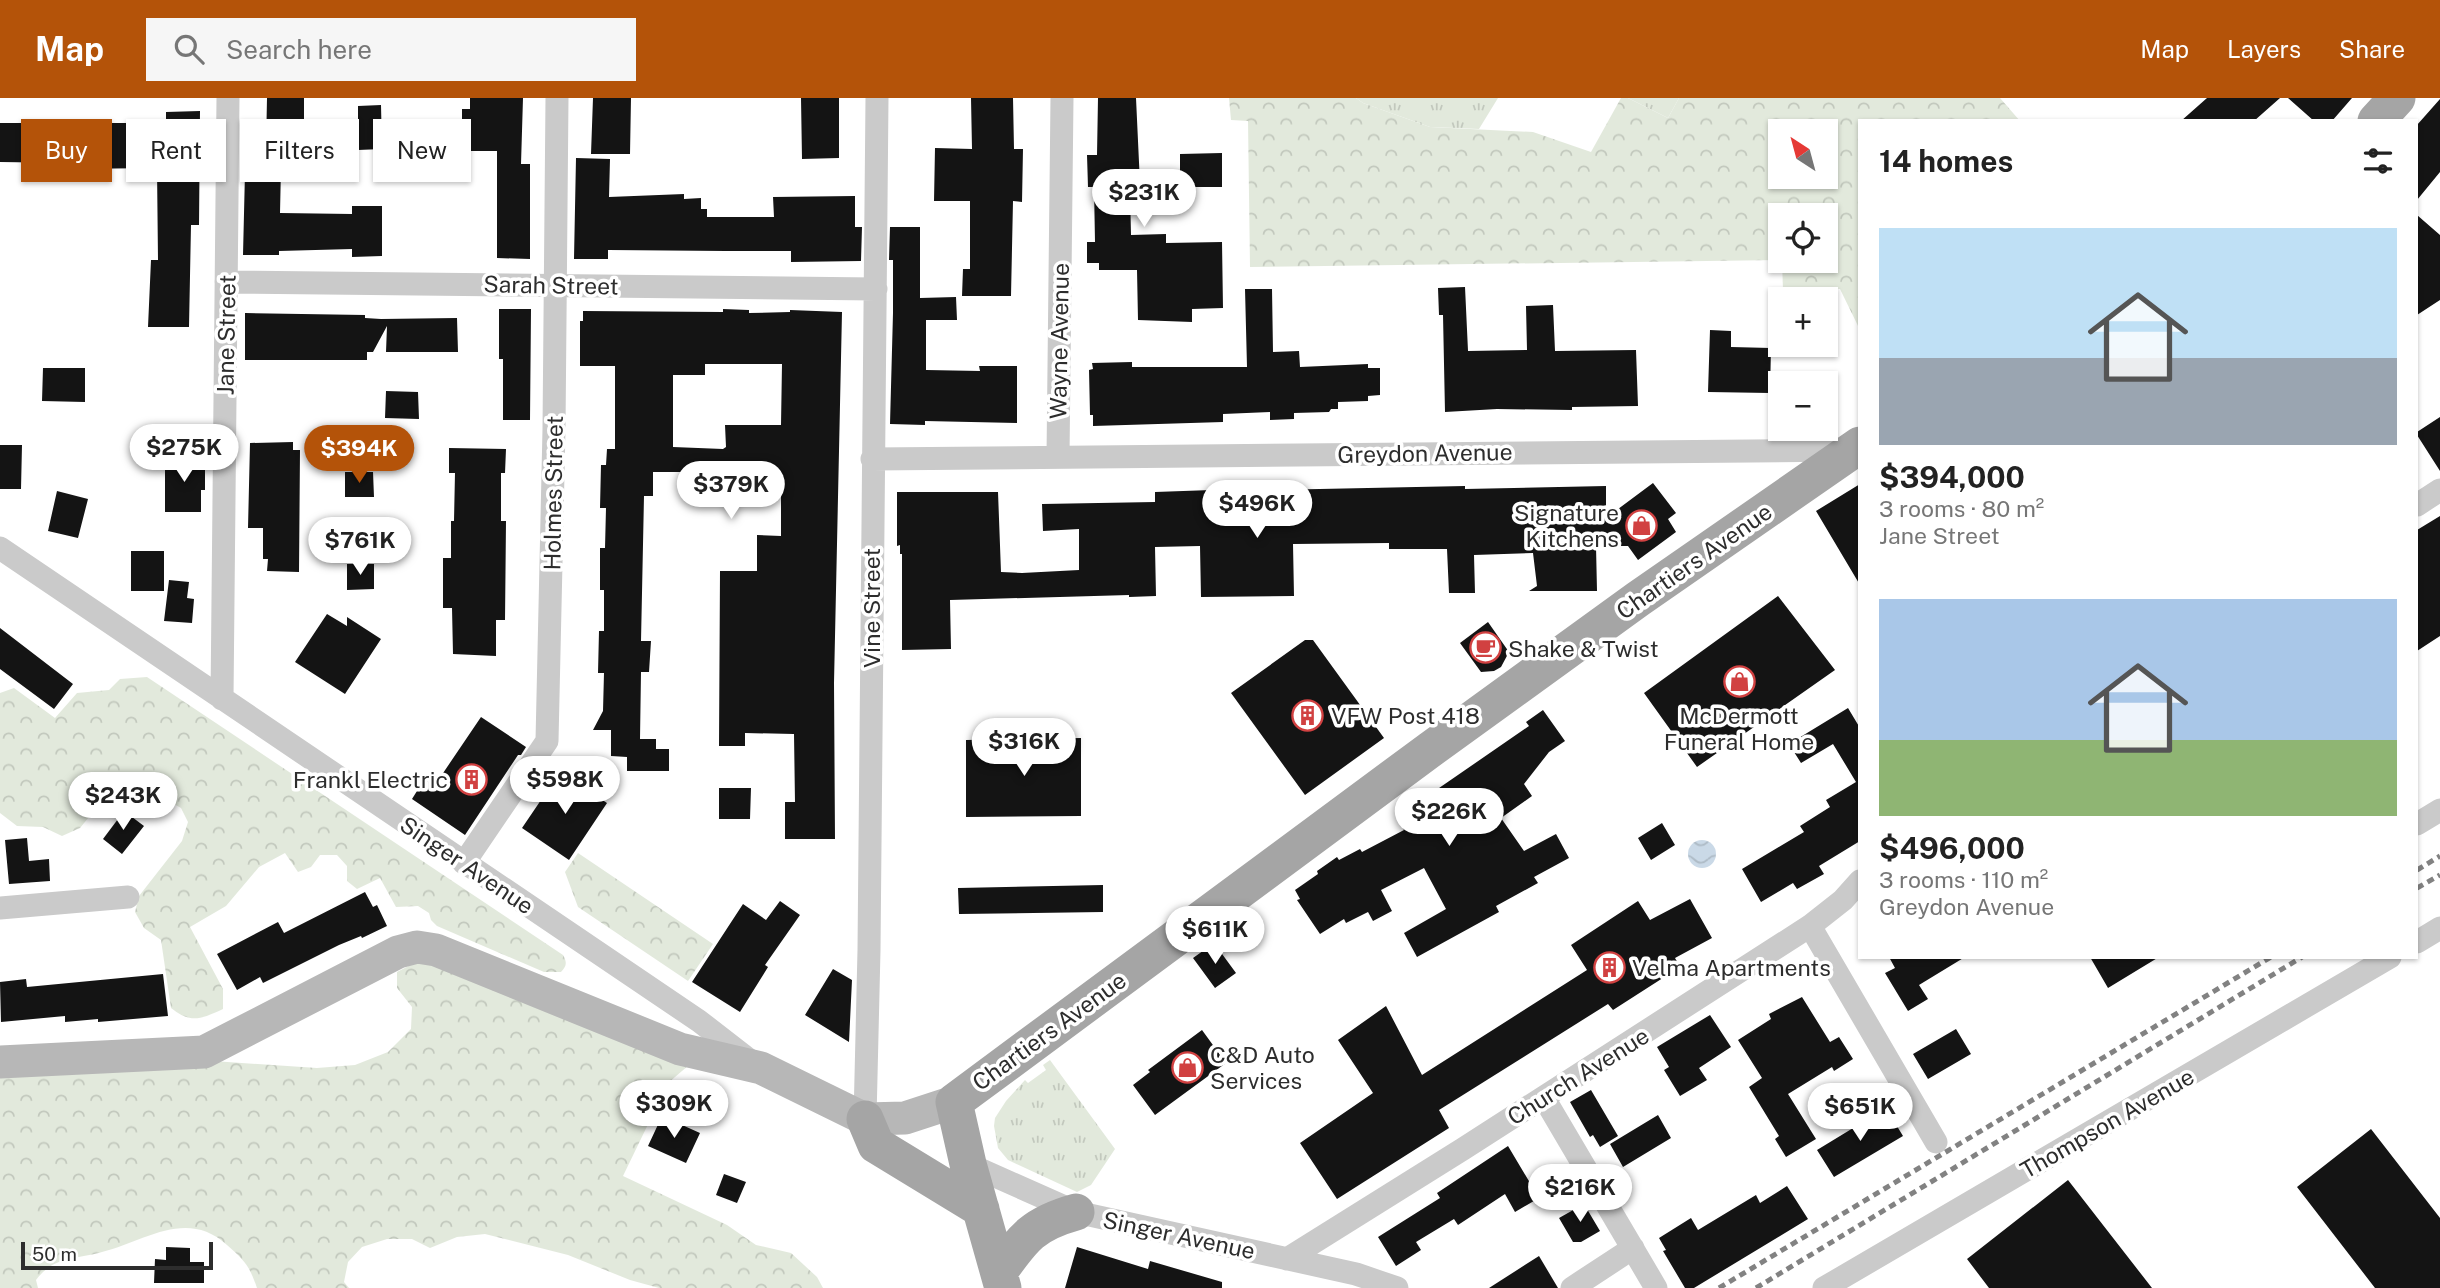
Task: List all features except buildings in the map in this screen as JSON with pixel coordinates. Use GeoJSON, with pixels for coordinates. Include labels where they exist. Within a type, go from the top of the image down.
{"type":"FeatureCollection","features":[{"type":"Feature","properties":{"kind":"main road"},"geometry":{"type":"LineString","coordinates":[[2378,119],[2397,98]]}},
{"type":"Feature","properties":{"kind":"main road","name":"Chartiers Avenue"},"geometry":{"type":"LineString","coordinates":[[954,1102],[1431,749],[1638,599],[1856,447]]}},
{"type":"Feature","properties":{"kind":"main road"},"geometry":{"type":"LineString","coordinates":[[954,1102],[968,1164],[1001,1280]]}},
{"type":"Feature","properties":{"kind":"main road"},"geometry":{"type":"LineString","coordinates":[[865,1119],[876,1145],[981,1209]]}},
{"type":"Feature","properties":{"kind":"main road"},"geometry":{"type":"LineString","coordinates":[[1001,1280],[1021,1241],[1038,1226],[1076,1212]]}},
{"type":"Feature","properties":{"kind":"street","name":"Jane Street"},"geometry":{"type":"LineString","coordinates":[[222,699],[228,98]]}},
{"type":"Feature","properties":{"kind":"street","name":"Holmes Street"},"geometry":{"type":"LineString","coordinates":[[464,863],[547,741],[557,98]]}},
{"type":"Feature","properties":{"kind":"street","name":"Vine Street"},"geometry":{"type":"LineString","coordinates":[[865,1119],[877,98]]}},
{"type":"Feature","properties":{"kind":"street","name":"Wayne Avenue"},"geometry":{"type":"LineString","coordinates":[[1058,457],[1062,98]]}},
{"type":"Feature","properties":{"kind":"street","name":"Sarah Street"},"geometry":{"type":"LineString","coordinates":[[226,282],[876,289]]}},
{"type":"Feature","properties":{"kind":"street","name":"Greydon Avenue"},"geometry":{"type":"LineString","coordinates":[[872,459],[1856,447]]}},
{"type":"Feature","properties":{"kind":"street"},"geometry":{"type":"LineString","coordinates":[[2418,504],[2440,490]]}},
{"type":"Feature","properties":{"kind":"street","name":"Singer Avenue"},"geometry":{"type":"LineString","coordinates":[[0,548],[699,1021],[761,1068],[865,1119],[905,1118],[954,1102]]}},
{"type":"Feature","properties":{"kind":"street"},"geometry":{"type":"LineString","coordinates":[[2418,823],[2440,810]]}},
{"type":"Feature","properties":{"kind":"street","name":"Church Avenue"},"geometry":{"type":"LineString","coordinates":[[1287,1259],[1544,1098],[1810,926],[1843,900],[1858,883]]}},
{"type":"Feature","properties":{"kind":"street"},"geometry":{"type":"LineString","coordinates":[[0,908],[128,897]]}},
{"type":"Feature","properties":{"kind":"street"},"geometry":{"type":"LineString","coordinates":[[1810,926],[1936,1142]]}},
{"type":"Feature","properties":{"kind":"street"},"geometry":{"type":"LineString","coordinates":[[2418,941],[2440,928]]}},
{"type":"Feature","properties":{"kind":"street"},"geometry":{"type":"LineString","coordinates":[[0,1062],[204,1052],[398,952],[417,947],[436,950],[680,1049],[761,1068]]}},
{"type":"Feature","properties":{"kind":"street","name":"Thompson Avenue"},"geometry":{"type":"LineString","coordinates":[[1824,1288],[2387,959]]}},
{"type":"Feature","properties":{"kind":"street"},"geometry":{"type":"LineString","coordinates":[[1544,1098],[1656,1288]]}},
{"type":"Feature","properties":{"kind":"street","name":"Singer Avenue"},"geometry":{"type":"LineString","coordinates":[[968,1164],[1076,1212],[1356,1274],[1397,1288]]}},
{"type":"Feature","properties":{"kind":"street"},"geometry":{"type":"LineString","coordinates":[[1572,1288],[1633,1248]]}},
{"type":"Feature","properties":{"kind":"green space"},"geometry":{"type":"Polygon","coordinates":[[[1229,98],[1356,98],[1363,103],[1430,127],[1533,132],[1591,152],[1621,98],[1628,98],[1668,118],[1679,98],[2000,98],[2018,119],[1858,119],[1858,326],[1838,287],[1783,287],[1782,273],[1838,273],[1838,203],[1768,203],[1768,260],[1250,267],[1248,121],[1231,120],[1229,98]]]}},
{"type":"Feature","properties":{"kind":"green space"},"geometry":{"type":"Polygon","coordinates":[[[1356,98],[1498,98],[1479,129],[1430,127],[1363,103],[1356,98]]]}},
{"type":"Feature","properties":{"kind":"green space"},"geometry":{"type":"Polygon","coordinates":[[[1628,98],[1679,98],[1668,118],[1628,98]]]}},
{"type":"Feature","properties":{"kind":"green space"},"geometry":{"type":"Polygon","coordinates":[[[147,677],[563,955],[566,962],[564,968],[561,972],[544,972],[437,926],[429,913],[418,906],[396,907],[380,878],[357,889],[347,881],[347,866],[337,855],[320,855],[311,867],[298,872],[285,853],[259,867],[226,906],[190,927],[223,989],[223,1009],[196,1018],[178,1013],[171,1008],[161,940],[144,928],[135,912],[139,896],[182,841],[188,822],[181,808],[165,799],[151,817],[111,790],[80,828],[62,836],[43,827],[17,826],[0,813],[0,693],[14,688],[55,718],[77,693],[109,690],[120,679],[147,677]]]}},
{"type":"Feature","properties":{"kind":"green space"},"geometry":{"type":"Polygon","coordinates":[[[578,853],[713,944],[688,981],[578,907],[565,872],[578,853]]]}},
{"type":"Feature","properties":{"kind":"green space"},"geometry":{"type":"Polygon","coordinates":[[[420,960],[696,1059],[668,1083],[623,1176],[727,1225],[756,1245],[791,1253],[817,1277],[823,1288],[659,1288],[630,1280],[568,1255],[485,1234],[457,1237],[430,1248],[412,1239],[387,1239],[362,1247],[348,1262],[344,1282],[349,1288],[257,1288],[246,1264],[227,1245],[212,1234],[181,1228],[58,1262],[36,1280],[38,1288],[0,1288],[0,1071],[213,1061],[317,1068],[355,1065],[388,1052],[411,1029],[412,1007],[397,988],[397,972],[420,960]]]}},
{"type":"Feature","properties":{"kind":"green space"},"geometry":{"type":"Polygon","coordinates":[[[1050,1060],[1115,1149],[1091,1185],[1077,1192],[1008,1160],[998,1148],[995,1118],[1025,1080],[1028,1083],[1046,1070],[1043,1065],[1050,1060]]]}},
{"type":"Feature","properties":{"kind":"water"},"geometry":{"type":"Polygon","coordinates":[[[1702,840],[1712,844],[1716,854],[1712,864],[1702,868],[1692,864],[1688,854],[1692,844],[1702,840]]]}},
{"type":"Feature","properties":{"kind":"railway"},"geometry":{"type":"LineString","coordinates":[[2418,869],[2440,856]]}},
{"type":"Feature","properties":{"kind":"railway"},"geometry":{"type":"LineString","coordinates":[[2418,887],[2440,875]]}},
{"type":"Feature","properties":{"kind":"railway"},"geometry":{"type":"LineString","coordinates":[[1719,1288],[2268,959]]}},
{"type":"Feature","properties":{"kind":"railway"},"geometry":{"type":"LineString","coordinates":[[1756,1288],[2299,959]]}},
{"type":"Feature","properties":{"kind":"place","name":"Signature Kitchens"},"geometry":{"type":"Point","coordinates":[1642,525]}},
{"type":"Feature","properties":{"kind":"place","name":"Shake & Twist"},"geometry":{"type":"Point","coordinates":[1485,648]}},
{"type":"Feature","properties":{"kind":"place","name":"McDermott Funeral Home"},"geometry":{"type":"Point","coordinates":[1739,681]}},
{"type":"Feature","properties":{"kind":"place","name":"VFW Post 418"},"geometry":{"type":"Point","coordinates":[1308,715]}},
{"type":"Feature","properties":{"kind":"place","name":"Frankl Electric"},"geometry":{"type":"Point","coordinates":[471,779]}},
{"type":"Feature","properties":{"kind":"place","name":"Velma Apartments"},"geometry":{"type":"Point","coordinates":[1609,967]}},
{"type":"Feature","properties":{"kind":"place","name":"C&D Auto Services"},"geometry":{"type":"Point","coordinates":[1187,1067]}}]}
